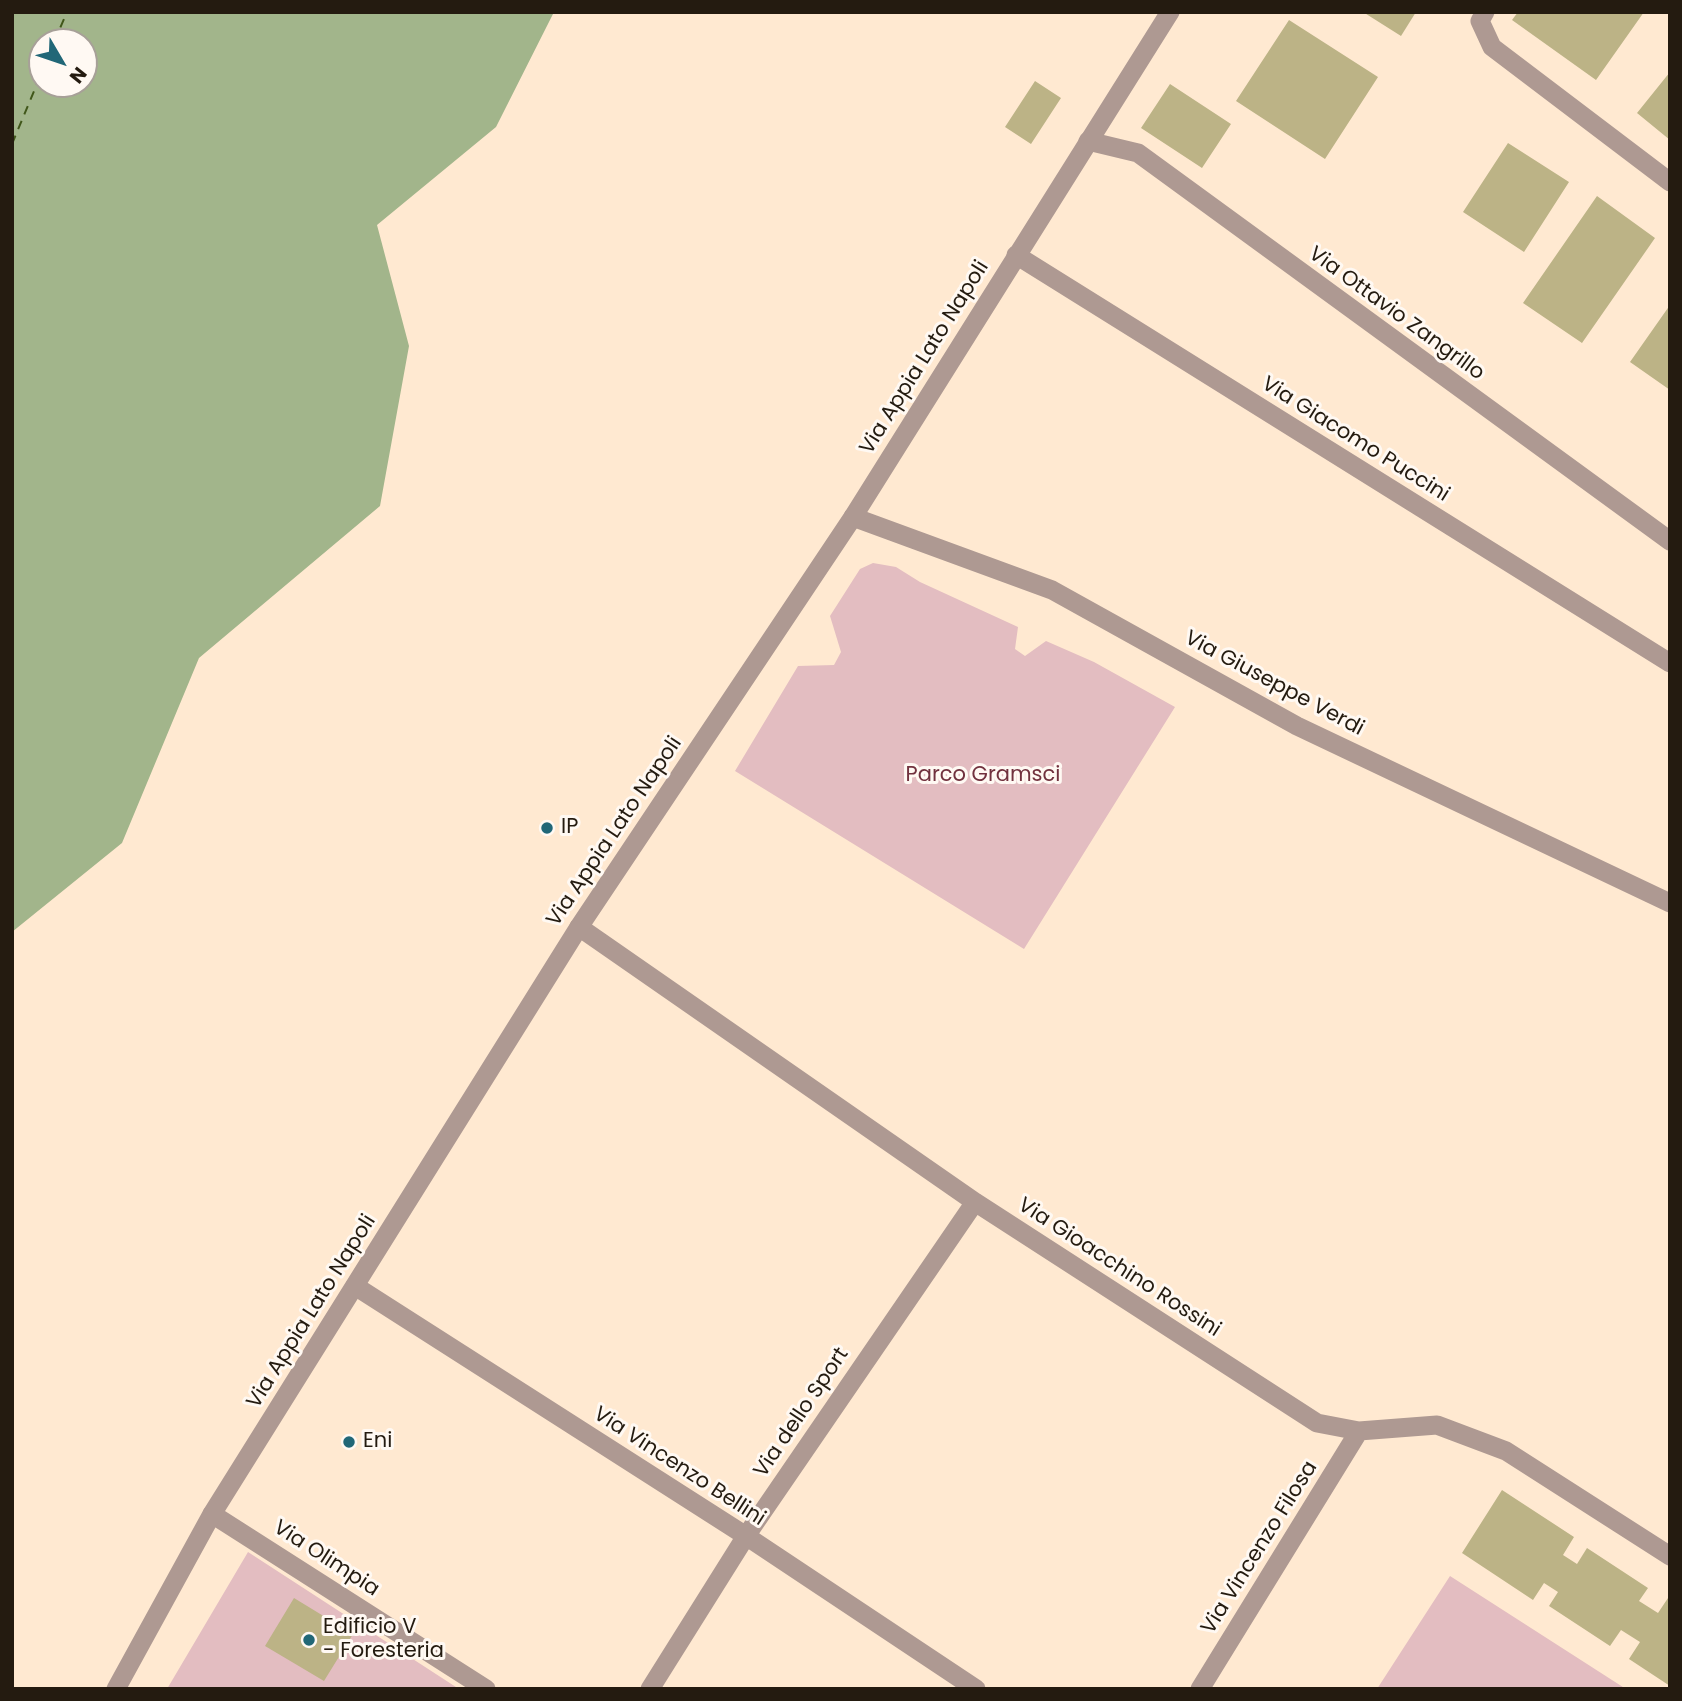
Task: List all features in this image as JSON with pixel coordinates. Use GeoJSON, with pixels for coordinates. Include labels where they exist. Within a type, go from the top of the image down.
{"type":"FeatureCollection","features":[{"type":"Feature","properties":{"kind":"street","name":"Via Appia Lato Napoli"},"geometry":{"type":"LineString","coordinates":[[116,1689],[212,1514],[579,927],[853,517],[1170,12]]}},
{"type":"Feature","properties":{"kind":"street"},"geometry":{"type":"LineString","coordinates":[[1485,12],[1480,20],[1492,47],[1670,182]]}},
{"type":"Feature","properties":{"kind":"street","name":"Via Ottavio Zangrillo"},"geometry":{"type":"LineString","coordinates":[[1088,141],[1138,153],[1670,541]]}},
{"type":"Feature","properties":{"kind":"street","name":"Via Giacomo Puccini"},"geometry":{"type":"LineString","coordinates":[[1016,255],[1670,663]]}},
{"type":"Feature","properties":{"kind":"street","name":"Via Giuseppe Verdi"},"geometry":{"type":"LineString","coordinates":[[853,517],[1052,590],[1297,726],[1670,903]]}},
{"type":"Feature","properties":{"kind":"street","name":"Via Gioacchino Rossini"},"geometry":{"type":"LineString","coordinates":[[579,927],[975,1202],[1317,1423],[1359,1431],[1437,1425],[1506,1451],[1670,1556]]}},
{"type":"Feature","properties":{"kind":"street","name":"Via dello Sport"},"geometry":{"type":"LineString","coordinates":[[650,1689],[746,1536],[975,1202]]}},
{"type":"Feature","properties":{"kind":"street","name":"Via Vincenzo Bellini"},"geometry":{"type":"LineString","coordinates":[[355,1286],[746,1536],[976,1689]]}},
{"type":"Feature","properties":{"kind":"street","name":"Via Vincenzo Filosa"},"geometry":{"type":"LineString","coordinates":[[1200,1689],[1359,1431]]}},
{"type":"Feature","properties":{"kind":"street","name":"Via Olimpia"},"geometry":{"type":"LineString","coordinates":[[212,1514],[486,1689]]}},
{"type":"Feature","properties":{"kind":"green space","name":"Parco Gramsci"},"geometry":{"type":"Polygon","coordinates":[[[873,563],[896,567],[920,582],[1018,627],[1015,649],[1025,656],[1046,641],[1094,662],[1175,707],[1024,949],[735,771],[798,666],[834,665],[841,652],[830,616],[860,569],[873,563]]]}},
{"type":"Feature","properties":{"kind":"green space"},"geometry":{"type":"Polygon","coordinates":[[[248,1552],[459,1689],[167,1689],[248,1552]]]}},
{"type":"Feature","properties":{"kind":"green space"},"geometry":{"type":"Polygon","coordinates":[[[1450,1576],[1626,1689],[1377,1689],[1450,1576]]]}},
{"type":"Feature","properties":{"kind":"shaded area"},"geometry":{"type":"Polygon","coordinates":[[[12,12],[554,12],[496,127],[377,225],[409,346],[380,506],[199,658],[122,843],[12,932],[12,12]]]}},
{"type":"Feature","properties":{"kind":"building"},"geometry":{"type":"Polygon","coordinates":[[[1363,12],[1416,12],[1401,36],[1363,12]]]}},
{"type":"Feature","properties":{"kind":"building"},"geometry":{"type":"Polygon","coordinates":[[[1518,12],[1644,12],[1596,80],[1512,20],[1518,12]]]}},
{"type":"Feature","properties":{"kind":"building"},"geometry":{"type":"Polygon","coordinates":[[[1289,20],[1378,77],[1325,159],[1236,101],[1289,20]]]}},
{"type":"Feature","properties":{"kind":"building"},"geometry":{"type":"Polygon","coordinates":[[[1670,72],[1670,140],[1637,113],[1670,72]]]}},
{"type":"Feature","properties":{"kind":"building"},"geometry":{"type":"Polygon","coordinates":[[[1035,81],[1061,98],[1031,144],[1005,127],[1035,81]]]}},
{"type":"Feature","properties":{"kind":"building"},"geometry":{"type":"Polygon","coordinates":[[[1170,84],[1231,124],[1202,168],[1141,128],[1170,84]]]}},
{"type":"Feature","properties":{"kind":"building"},"geometry":{"type":"Polygon","coordinates":[[[1508,143],[1569,182],[1524,252],[1463,212],[1508,143]]]}},
{"type":"Feature","properties":{"kind":"building"},"geometry":{"type":"Polygon","coordinates":[[[1597,196],[1655,238],[1582,343],[1523,303],[1597,196]]]}},
{"type":"Feature","properties":{"kind":"building"},"geometry":{"type":"Polygon","coordinates":[[[1670,305],[1670,390],[1630,362],[1670,305]]]}},
{"type":"Feature","properties":{"kind":"building"},"geometry":{"type":"Polygon","coordinates":[[[1502,1490],[1574,1537],[1563,1555],[1577,1564],[1587,1548],[1648,1588],[1639,1601],[1658,1613],[1670,1595],[1670,1686],[1629,1659],[1640,1642],[1621,1630],[1610,1646],[1549,1606],[1558,1592],[1544,1583],[1533,1600],[1462,1553],[1502,1490]]]}},
{"type":"Feature","properties":{"kind":"building","name":"Edificio V - Foresteria"},"geometry":{"type":"Polygon","coordinates":[[[294,1598],[353,1634],[324,1681],[265,1646],[294,1598]]]}},
{"type":"Feature","properties":{"kind":"ferry route"},"geometry":{"type":"LineString","coordinates":[[60,28],[67,12]]}},
{"type":"Feature","properties":{"kind":"ferry route"},"geometry":{"type":"LineString","coordinates":[[12,144],[31,98]]}},
{"type":"Feature","properties":{"kind":"place","name":"IP"},"geometry":{"type":"Point","coordinates":[547,828]}},
{"type":"Feature","properties":{"kind":"place","name":"Eni"},"geometry":{"type":"Point","coordinates":[349,1442]}},
{"type":"Feature","properties":{"kind":"place","name":"Edificio V - Foresteria"},"geometry":{"type":"Point","coordinates":[309,1640]}}]}
